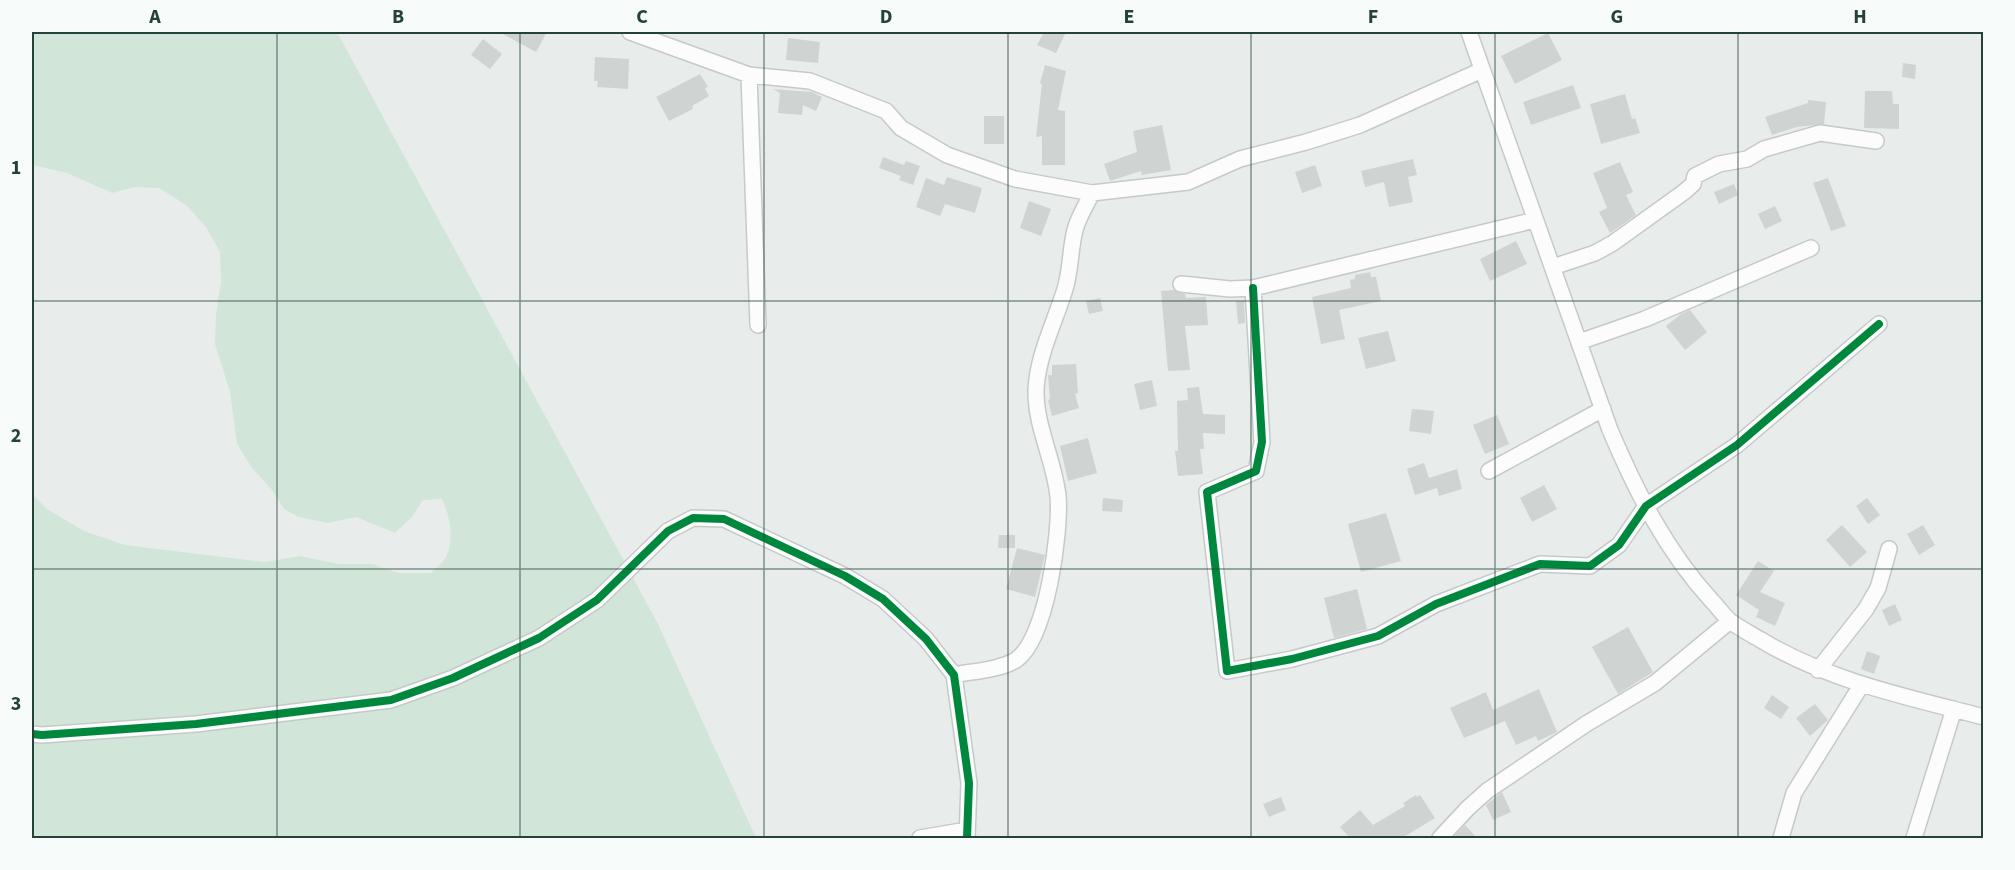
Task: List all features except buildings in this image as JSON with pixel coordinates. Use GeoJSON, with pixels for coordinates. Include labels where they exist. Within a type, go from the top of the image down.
{"type":"FeatureCollection","features":[{"type":"Feature","properties":{"kind":"street"},"geometry":{"type":"LineString","coordinates":[[630,32],[749,75],[810,81],[886,111],[901,128],[947,155],[1015,179],[1092,193],[1188,182],[1240,159],[1360,125],[1482,69]]}},
{"type":"Feature","properties":{"kind":"street"},"geometry":{"type":"LineString","coordinates":[[1469,32],[1603,409],[1632,482],[1658,528],[1695,582],[1731,621],[1785,655],[1818,670],[1862,684],[1983,717]]}},
{"type":"Feature","properties":{"kind":"street"},"geometry":{"type":"LineString","coordinates":[[749,75],[758,325]]}},
{"type":"Feature","properties":{"kind":"street"},"geometry":{"type":"LineString","coordinates":[[1553,267],[1595,253],[1613,243],[1684,192],[1693,184],[1695,176],[1719,164],[1746,159],[1764,149],[1820,133],[1876,141]]}},
{"type":"Feature","properties":{"kind":"street"},"geometry":{"type":"LineString","coordinates":[[954,675],[1003,665],[1018,659],[1028,646],[1041,616],[1055,566],[1058,496],[1049,451],[1038,417],[1036,390],[1039,366],[1066,286],[1075,229],[1092,193]]}},
{"type":"Feature","properties":{"kind":"street"},"geometry":{"type":"LineString","coordinates":[[1181,284],[1230,289],[1253,288],[1535,220]]}},
{"type":"Feature","properties":{"kind":"street"},"geometry":{"type":"LineString","coordinates":[[1579,342],[1645,319],[1811,248]]}},
{"type":"Feature","properties":{"kind":"street"},"geometry":{"type":"LineString","coordinates":[[1253,288],[1262,442],[1256,471],[1207,492],[1227,671],[1292,659],[1378,636],[1436,604],[1540,564],[1590,566],[1619,545],[1646,506],[1737,445],[1879,324]]}},
{"type":"Feature","properties":{"kind":"street"},"geometry":{"type":"LineString","coordinates":[[1489,471],[1603,409]]}},
{"type":"Feature","properties":{"kind":"street"},"geometry":{"type":"LineString","coordinates":[[32,734],[196,724],[391,700],[453,678],[539,638],[597,600],[668,531],[693,518],[724,519],[845,576],[883,599],[926,639],[954,675],[969,783],[967,834],[920,838]]}},
{"type":"Feature","properties":{"kind":"street"},"geometry":{"type":"LineString","coordinates":[[1818,670],[1866,609],[1878,588],[1889,549]]}},
{"type":"Feature","properties":{"kind":"street"},"geometry":{"type":"LineString","coordinates":[[1440,838],[1487,791],[1586,724],[1655,683],[1731,621]]}},
{"type":"Feature","properties":{"kind":"street"},"geometry":{"type":"LineString","coordinates":[[1780,838],[1794,793],[1862,684]]}},
{"type":"Feature","properties":{"kind":"street"},"geometry":{"type":"LineString","coordinates":[[1914,838],[1954,709]]}},
{"type":"Feature","properties":{"kind":"green space"},"geometry":{"type":"Polygon","coordinates":[[[32,32],[337,32],[657,622],[756,838],[32,838],[32,494],[47,509],[84,531],[125,545],[265,562],[300,556],[339,564],[372,564],[398,573],[431,573],[447,555],[451,534],[442,499],[423,500],[412,517],[395,533],[356,517],[328,523],[299,517],[284,509],[272,490],[252,468],[237,444],[230,392],[215,344],[221,282],[220,252],[206,227],[186,205],[159,188],[135,187],[112,193],[67,173],[32,165],[32,32]]]}},
{"type":"Feature","properties":{"kind":"cycle path"},"geometry":{"type":"LineString","coordinates":[[1253,288],[1262,442],[1256,471],[1207,492],[1227,671],[1292,659],[1378,636],[1436,604],[1540,564],[1590,566],[1619,545],[1646,506],[1737,445],[1879,324]]}},
{"type":"Feature","properties":{"kind":"cycle path"},"geometry":{"type":"LineString","coordinates":[[32,734],[196,724],[391,700],[453,678],[539,638],[597,600],[668,531],[693,518],[724,519],[845,576],[883,599],[926,639],[954,675],[969,783],[967,838]]}}]}
